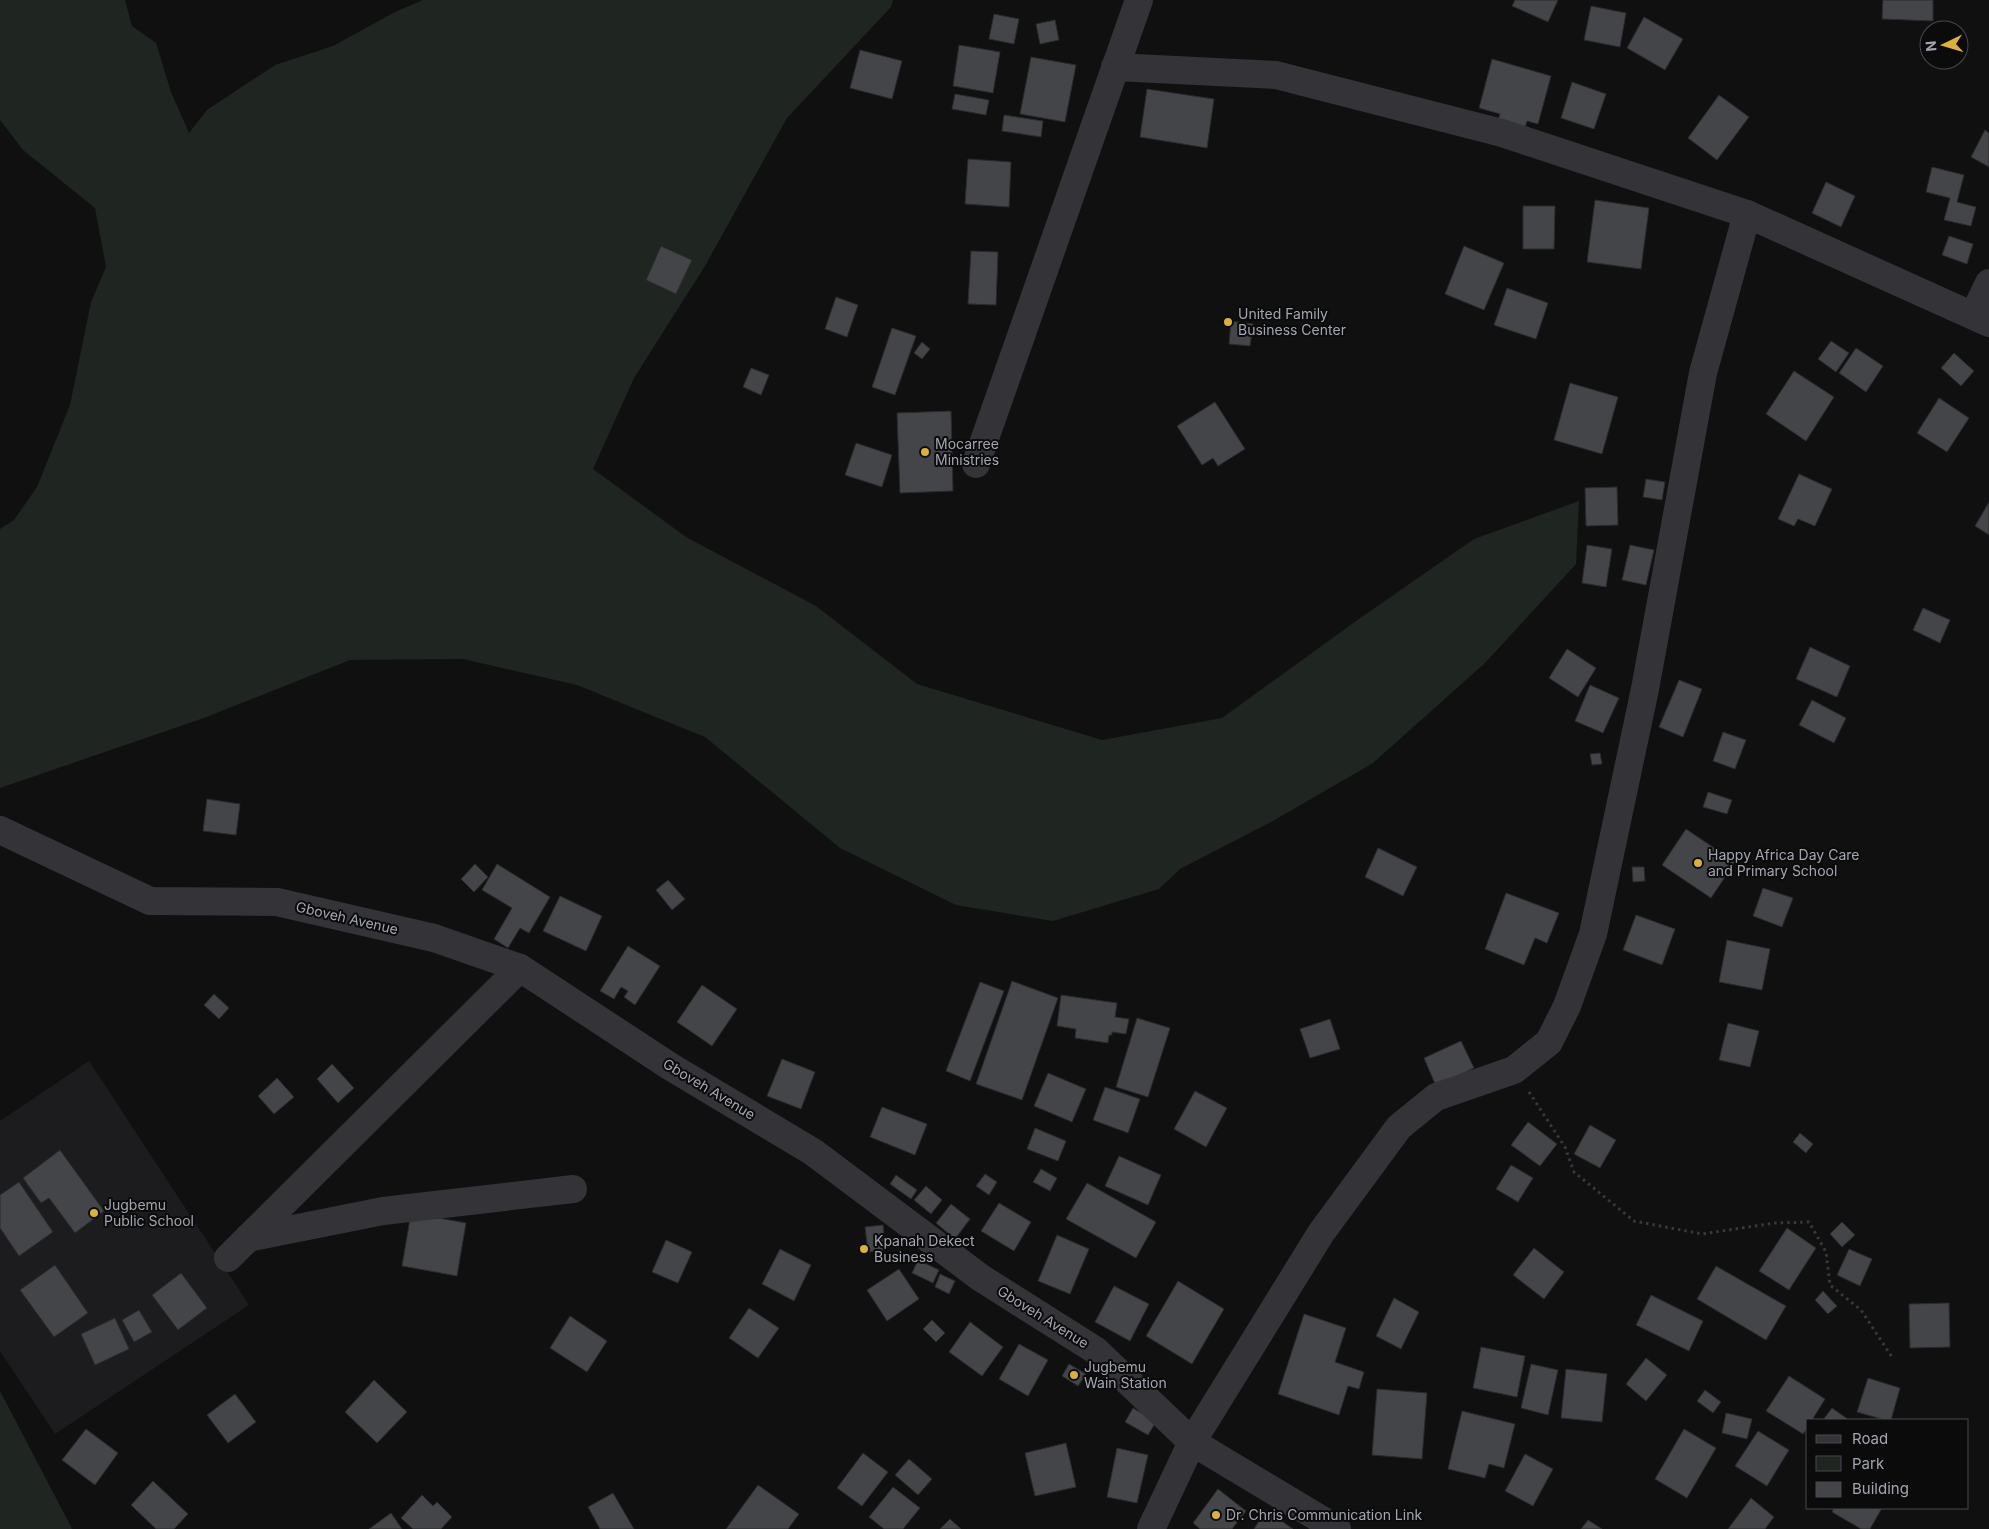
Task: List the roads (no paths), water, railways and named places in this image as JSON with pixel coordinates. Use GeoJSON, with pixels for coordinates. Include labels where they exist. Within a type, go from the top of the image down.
{"type":"FeatureCollection","features":[{"type":"Feature","properties":{"kind":"street"},"geometry":{"type":"LineString","coordinates":[[976,464],[1139,0]]}},
{"type":"Feature","properties":{"kind":"street"},"geometry":{"type":"LineString","coordinates":[[1116,66],[1276,75],[1502,133],[1747,214],[1981,319],[1989,283]]}},
{"type":"Feature","properties":{"kind":"street"},"geometry":{"type":"LineString","coordinates":[[1151,1529],[1192,1442],[1321,1233],[1399,1127],[1436,1097],[1514,1070],[1549,1042],[1567,1006],[1594,934],[1645,688],[1703,373],[1747,214]]}},
{"type":"Feature","properties":{"kind":"street","name":"Gboveh Avenue"},"geometry":{"type":"LineString","coordinates":[[0,830],[150,901],[277,902],[434,938],[520,968],[671,1067],[813,1152],[981,1278],[1095,1350],[1192,1442],[1337,1529]]}},
{"type":"Feature","properties":{"kind":"street"},"geometry":{"type":"LineString","coordinates":[[228,1258],[520,968]]}},
{"type":"Feature","properties":{"kind":"street"},"geometry":{"type":"LineString","coordinates":[[248,1238],[383,1211],[573,1189]]}},
{"type":"Feature","properties":{"kind":"place","name":"United Family Business Center"},"geometry":{"type":"Point","coordinates":[1228,322]}},
{"type":"Feature","properties":{"kind":"place","name":"Mocarree Ministries"},"geometry":{"type":"Point","coordinates":[925,452]}},
{"type":"Feature","properties":{"kind":"place","name":"Happy Africa Day Care and Primary School"},"geometry":{"type":"Point","coordinates":[1698,863]}},
{"type":"Feature","properties":{"kind":"place","name":"Jugbemu Public School"},"geometry":{"type":"Point","coordinates":[94,1213]}},
{"type":"Feature","properties":{"kind":"place","name":"Kpanah Dekect Business"},"geometry":{"type":"Point","coordinates":[864,1249]}},
{"type":"Feature","properties":{"kind":"place","name":"Jugbemu Wain Station"},"geometry":{"type":"Point","coordinates":[1074,1375]}},
{"type":"Feature","properties":{"kind":"place","name":"Dr. Chris Communication Link"},"geometry":{"type":"Point","coordinates":[1216,1515]}}]}
